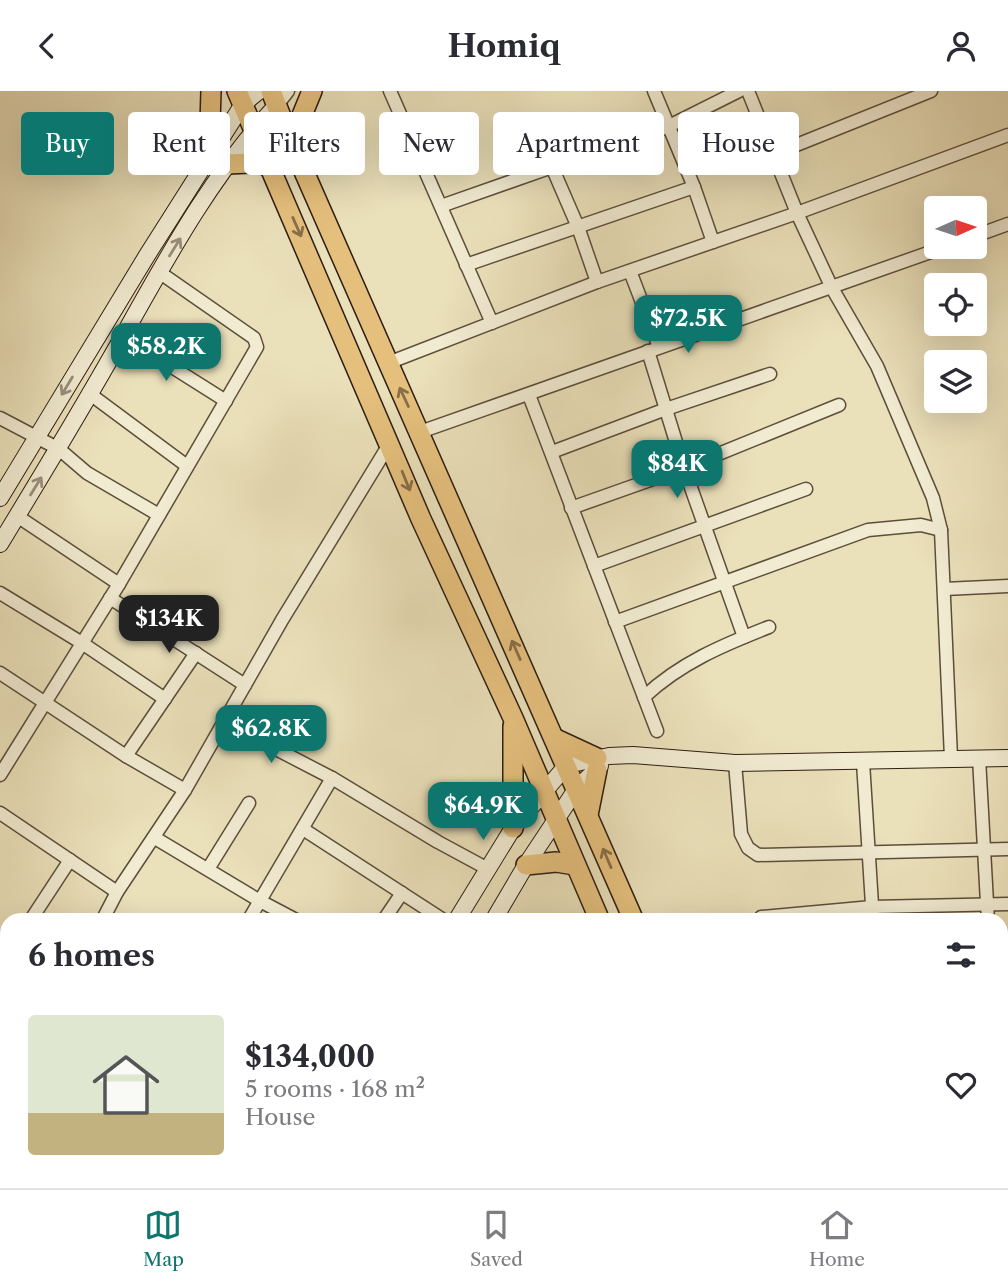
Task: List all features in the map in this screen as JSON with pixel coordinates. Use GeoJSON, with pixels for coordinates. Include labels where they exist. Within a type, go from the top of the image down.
{"type":"FeatureCollection","features":[{"type":"Feature","properties":{"kind":"main road"},"geometry":{"type":"LineString","coordinates":[[211,91],[213,112]]}},
{"type":"Feature","properties":{"kind":"main road"},"geometry":{"type":"LineString","coordinates":[[303,112],[312,91]]}},
{"type":"Feature","properties":{"kind":"main road"},"geometry":{"type":"LineString","coordinates":[[273,175],[421,519],[513,718],[596,913]]}},
{"type":"Feature","properties":{"kind":"main road"},"geometry":{"type":"LineString","coordinates":[[305,175],[630,913]]}},
{"type":"Feature","properties":{"kind":"main road"},"geometry":{"type":"LineString","coordinates":[[513,718],[513,828]]}},
{"type":"Feature","properties":{"kind":"main road"},"geometry":{"type":"LineString","coordinates":[[556,739],[601,761],[587,816]]}},
{"type":"Feature","properties":{"kind":"main road"},"geometry":{"type":"LineString","coordinates":[[526,865],[556,862],[575,865]]}},
{"type":"Feature","properties":{"kind":"street"},"geometry":{"type":"LineString","coordinates":[[390,91],[492,323]]}},
{"type":"Feature","properties":{"kind":"street"},"geometry":{"type":"LineString","coordinates":[[654,91],[694,187],[713,242]]}},
{"type":"Feature","properties":{"kind":"street"},"geometry":{"type":"LineString","coordinates":[[664,128],[739,91]]}},
{"type":"Feature","properties":{"kind":"street"},"geometry":{"type":"LineString","coordinates":[[748,91],[757,112]]}},
{"type":"Feature","properties":{"kind":"street"},"geometry":{"type":"LineString","coordinates":[[799,143],[907,95],[931,91]]}},
{"type":"Feature","properties":{"kind":"street"},"geometry":{"type":"LineString","coordinates":[[230,133],[247,95]]}},
{"type":"Feature","properties":{"kind":"street"},"geometry":{"type":"LineString","coordinates":[[267,112],[279,96]]}},
{"type":"Feature","properties":{"kind":"street"},"geometry":{"type":"LineString","coordinates":[[388,363],[597,282],[797,213],[1008,135]]}},
{"type":"Feature","properties":{"kind":"street"},"geometry":{"type":"LineString","coordinates":[[230,150],[244,138]]}},
{"type":"Feature","properties":{"kind":"street"},"geometry":{"type":"LineString","coordinates":[[0,498],[36,437],[208,175]]}},
{"type":"Feature","properties":{"kind":"street"},"geometry":{"type":"LineString","coordinates":[[0,544],[59,449],[210,175]]}},
{"type":"Feature","properties":{"kind":"street"},"geometry":{"type":"LineString","coordinates":[[440,206],[529,175]]}},
{"type":"Feature","properties":{"kind":"street"},"geometry":{"type":"LineString","coordinates":[[555,175],[578,227],[597,282]]}},
{"type":"Feature","properties":{"kind":"street"},"geometry":{"type":"LineString","coordinates":[[782,175],[832,288],[877,366],[933,498],[941,530],[951,758]]}},
{"type":"Feature","properties":{"kind":"street"},"geometry":{"type":"LineString","coordinates":[[466,265],[694,187]]}},
{"type":"Feature","properties":{"kind":"street"},"geometry":{"type":"LineString","coordinates":[[987,232],[1008,224]]}},
{"type":"Feature","properties":{"kind":"street"},"geometry":{"type":"LineString","coordinates":[[420,432],[924,255]]}},
{"type":"Feature","properties":{"kind":"street"},"geometry":{"type":"LineString","coordinates":[[630,271],[654,349],[666,409],[684,468],[744,637]]}},
{"type":"Feature","properties":{"kind":"street"},"geometry":{"type":"LineString","coordinates":[[0,775],[5,755],[46,703],[119,584],[257,347],[254,338],[159,272]]}},
{"type":"Feature","properties":{"kind":"street"},"geometry":{"type":"LineString","coordinates":[[123,336],[226,401]]}},
{"type":"Feature","properties":{"kind":"street"},"geometry":{"type":"LineString","coordinates":[[552,452],[770,374]]}},
{"type":"Feature","properties":{"kind":"street"},"geometry":{"type":"LineString","coordinates":[[90,394],[187,466]]}},
{"type":"Feature","properties":{"kind":"street"},"geometry":{"type":"LineString","coordinates":[[528,395],[657,731]]}},
{"type":"Feature","properties":{"kind":"street"},"geometry":{"type":"LineString","coordinates":[[571,508],[684,468],[839,405]]}},
{"type":"Feature","properties":{"kind":"street"},"geometry":{"type":"LineString","coordinates":[[0,418],[59,449],[87,473],[159,515]]}},
{"type":"Feature","properties":{"kind":"street"},"geometry":{"type":"LineString","coordinates":[[106,913],[117,892],[186,790],[282,620],[390,443]]}},
{"type":"Feature","properties":{"kind":"street"},"geometry":{"type":"LineString","coordinates":[[594,566],[806,489]]}},
{"type":"Feature","properties":{"kind":"street"},"geometry":{"type":"LineString","coordinates":[[17,516],[119,584]]}},
{"type":"Feature","properties":{"kind":"street"},"geometry":{"type":"LineString","coordinates":[[615,622],[868,530],[921,525],[941,530]]}},
{"type":"Feature","properties":{"kind":"street"},"geometry":{"type":"LineString","coordinates":[[944,589],[1008,586]]}},
{"type":"Feature","properties":{"kind":"street"},"geometry":{"type":"LineString","coordinates":[[0,593],[82,643],[165,699]]}},
{"type":"Feature","properties":{"kind":"street"},"geometry":{"type":"LineString","coordinates":[[110,598],[245,685]]}},
{"type":"Feature","properties":{"kind":"street"},"geometry":{"type":"LineString","coordinates":[[644,697],[660,682],[705,652],[769,627]]}},
{"type":"Feature","properties":{"kind":"street"},"geometry":{"type":"LineString","coordinates":[[127,756],[196,653]]}},
{"type":"Feature","properties":{"kind":"street"},"geometry":{"type":"LineString","coordinates":[[0,673],[127,756],[186,790]]}},
{"type":"Feature","properties":{"kind":"street"},"geometry":{"type":"LineString","coordinates":[[224,722],[332,778],[488,869]]}},
{"type":"Feature","properties":{"kind":"street"},"geometry":{"type":"LineString","coordinates":[[461,913],[513,828],[567,765],[646,755],[735,763],[1008,758]]}},
{"type":"Feature","properties":{"kind":"street"},"geometry":{"type":"LineString","coordinates":[[979,758],[988,913]]}},
{"type":"Feature","properties":{"kind":"street"},"geometry":{"type":"LineString","coordinates":[[499,913],[556,818],[577,788],[601,761]]}},
{"type":"Feature","properties":{"kind":"street"},"geometry":{"type":"LineString","coordinates":[[863,762],[872,913]]}},
{"type":"Feature","properties":{"kind":"street"},"geometry":{"type":"LineString","coordinates":[[735,763],[741,834],[743,841],[758,855],[1008,849]]}},
{"type":"Feature","properties":{"kind":"street"},"geometry":{"type":"LineString","coordinates":[[253,913],[332,778]]}},
{"type":"Feature","properties":{"kind":"street"},"geometry":{"type":"LineString","coordinates":[[208,869],[249,803]]}},
{"type":"Feature","properties":{"kind":"street"},"geometry":{"type":"LineString","coordinates":[[0,813],[117,892]]}},
{"type":"Feature","properties":{"kind":"street"},"geometry":{"type":"LineString","coordinates":[[303,829],[433,913]]}},
{"type":"Feature","properties":{"kind":"street"},"geometry":{"type":"LineString","coordinates":[[155,838],[283,913]]}},
{"type":"Feature","properties":{"kind":"street"},"geometry":{"type":"LineString","coordinates":[[35,913],[70,860]]}},
{"type":"Feature","properties":{"kind":"street"},"geometry":{"type":"LineString","coordinates":[[388,913],[402,893]]}},
{"type":"Feature","properties":{"kind":"street"},"geometry":{"type":"LineString","coordinates":[[881,913],[932,907],[1008,904]]}},
{"type":"Feature","properties":{"kind":"street"},"geometry":{"type":"LineString","coordinates":[[932,907],[932,913]]}}]}
